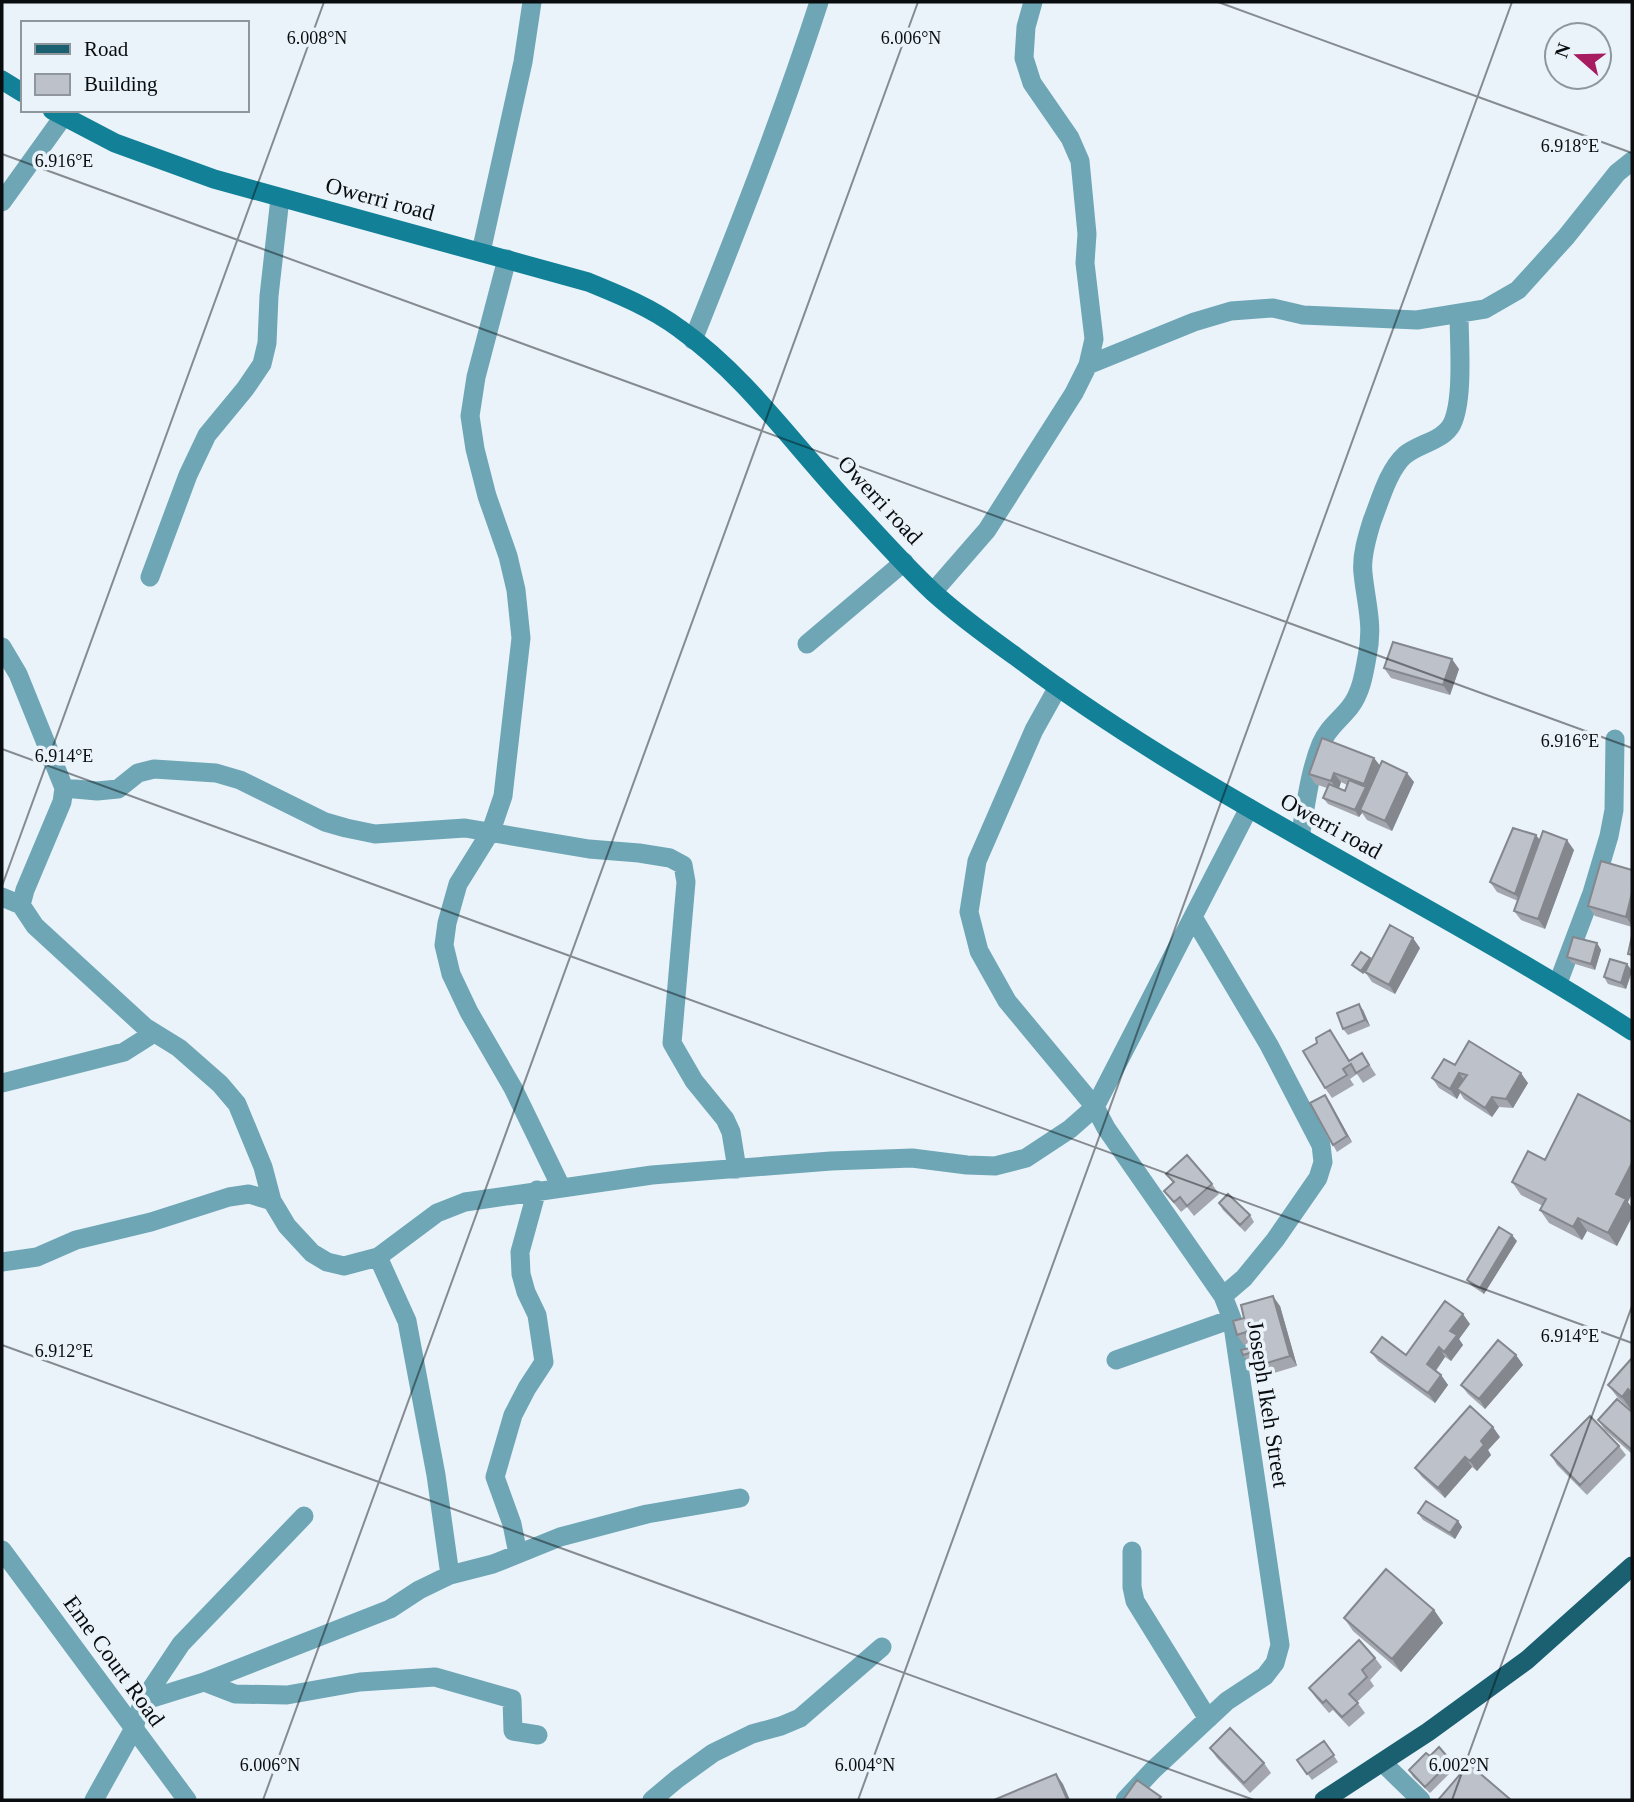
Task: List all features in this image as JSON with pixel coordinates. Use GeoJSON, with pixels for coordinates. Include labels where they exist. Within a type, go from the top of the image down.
{"type":"FeatureCollection","features":[{"type":"Feature","properties":{"kind":"main road"},"geometry":{"type":"LineString","coordinates":[[2,80],[21,92]]}},
{"type":"Feature","properties":{"kind":"main road","name":"Owerri road"},"geometry":{"type":"LineString","coordinates":[[58,113],[115,143],[170,164],[280,198],[588,282],[635,301],[680,328],[718,360],[933,592],[1104,721],[1249,808],[1558,983],[1632,1031]]}},
{"type":"Feature","properties":{"kind":"main road"},"geometry":{"type":"LineString","coordinates":[[1324,1800],[1383,1763],[1527,1660],[1632,1566]]}},
{"type":"Feature","properties":{"kind":"street"},"geometry":{"type":"LineString","coordinates":[[481,252],[523,62],[532,2]]}},
{"type":"Feature","properties":{"kind":"street"},"geometry":{"type":"LineString","coordinates":[[693,340],[771,139],[819,2]]}},
{"type":"Feature","properties":{"kind":"street"},"geometry":{"type":"LineString","coordinates":[[933,592],[987,530],[1074,393],[1088,365],[1094,339],[1085,263],[1087,234],[1080,161],[1070,138],[1032,83],[1024,58],[1026,27],[1032,2]]}},
{"type":"Feature","properties":{"kind":"street"},"geometry":{"type":"LineString","coordinates":[[2,202],[58,113]]}},
{"type":"Feature","properties":{"kind":"street"},"geometry":{"type":"LineString","coordinates":[[1088,365],[1194,322],[1231,311],[1273,307],[1303,315],[1417,320],[1485,309],[1518,290],[1566,237],[1617,173],[1632,161]]}},
{"type":"Feature","properties":{"kind":"street"},"geometry":{"type":"LineString","coordinates":[[150,577],[188,475],[207,435],[262,364],[267,344],[269,296],[280,198]]}},
{"type":"Feature","properties":{"kind":"street"},"geometry":{"type":"LineString","coordinates":[[507,259],[476,377],[470,416],[481,472],[511,568],[521,638],[503,796],[491,831],[458,884],[444,945],[456,984],[513,1088],[561,1187]]}},
{"type":"Feature","properties":{"kind":"street"},"geometry":{"type":"LineString","coordinates":[[1300,837],[1321,743],[1332,724],[1350,708],[1360,689],[1368,653],[1371,616],[1362,571],[1371,524],[1390,475],[1403,457],[1425,441],[1441,438],[1451,426],[1458,407],[1459,313]]}},
{"type":"Feature","properties":{"kind":"street"},"geometry":{"type":"LineString","coordinates":[[807,645],[904,562]]}},
{"type":"Feature","properties":{"kind":"street"},"geometry":{"type":"LineString","coordinates":[[2,647],[18,674],[64,788],[62,802],[21,905]]}},
{"type":"Feature","properties":{"kind":"street","name":"Joseph Ikeh Street"},"geometry":{"type":"LineString","coordinates":[[1058,687],[1024,750],[977,860],[970,912],[979,951],[1007,1000],[1095,1107],[1106,1128],[1223,1296],[1232,1319],[1280,1645],[1275,1663],[1265,1676],[1227,1701],[1208,1719]]}},
{"type":"Feature","properties":{"kind":"street"},"geometry":{"type":"LineString","coordinates":[[1558,983],[1592,893],[1609,836],[1614,810],[1615,739]]}},
{"type":"Feature","properties":{"kind":"street"},"geometry":{"type":"LineString","coordinates":[[64,788],[97,791],[118,789],[138,773],[154,769],[215,773],[240,780],[325,822],[375,834],[452,828],[491,831],[578,848],[670,858],[683,865],[686,881],[672,1043],[694,1081],[725,1119],[731,1132],[737,1169]]}},
{"type":"Feature","properties":{"kind":"street"},"geometry":{"type":"LineString","coordinates":[[2,897],[21,905],[35,926],[145,1027],[179,1048],[220,1084],[237,1104],[263,1167],[272,1201],[295,1235],[312,1253],[327,1262],[344,1266],[378,1257],[437,1213],[465,1202],[537,1190],[652,1175],[831,1161],[912,1158],[995,1166],[1026,1158],[1070,1129],[1095,1107],[1249,808]]}},
{"type":"Feature","properties":{"kind":"street"},"geometry":{"type":"LineString","coordinates":[[1193,917],[1269,1045],[1321,1145],[1323,1162],[1318,1178],[1275,1240],[1244,1278],[1223,1296]]}},
{"type":"Feature","properties":{"kind":"street"},"geometry":{"type":"LineString","coordinates":[[2,1083],[124,1052],[154,1033]]}},
{"type":"Feature","properties":{"kind":"street"},"geometry":{"type":"LineString","coordinates":[[518,1554],[512,1524],[495,1477],[513,1415],[544,1362],[537,1315],[521,1274],[520,1252],[537,1190]]}},
{"type":"Feature","properties":{"kind":"street"},"geometry":{"type":"LineString","coordinates":[[2,1262],[37,1257],[76,1240],[151,1222],[229,1197],[249,1194],[272,1201]]}},
{"type":"Feature","properties":{"kind":"street"},"geometry":{"type":"LineString","coordinates":[[378,1257],[407,1321],[436,1475],[450,1575]]}},
{"type":"Feature","properties":{"kind":"street"},"geometry":{"type":"LineString","coordinates":[[1116,1360],[1232,1319]]}},
{"type":"Feature","properties":{"kind":"street"},"geometry":{"type":"LineString","coordinates":[[143,1701],[204,1682],[390,1609],[419,1590],[450,1575],[493,1564],[559,1537],[647,1514],[740,1498]]}},
{"type":"Feature","properties":{"kind":"street"},"geometry":{"type":"LineString","coordinates":[[94,1800],[133,1730],[143,1701],[181,1644],[304,1516]]}},
{"type":"Feature","properties":{"kind":"street","name":"Eme Court Road"},"geometry":{"type":"LineString","coordinates":[[2,1550],[187,1800]]}},
{"type":"Feature","properties":{"kind":"street"},"geometry":{"type":"LineString","coordinates":[[1125,1800],[1208,1719],[1135,1601],[1132,1587],[1132,1551]]}},
{"type":"Feature","properties":{"kind":"street"},"geometry":{"type":"LineString","coordinates":[[652,1800],[713,1753],[752,1734],[781,1727],[800,1718],[882,1647]]}},
{"type":"Feature","properties":{"kind":"street"},"geometry":{"type":"LineString","coordinates":[[204,1682],[235,1693],[287,1695],[360,1682],[435,1677],[512,1699],[513,1731],[538,1735]]}},
{"type":"Feature","properties":{"kind":"street"},"geometry":{"type":"LineString","coordinates":[[1383,1763],[1421,1800]]}},
{"type":"Feature","properties":{"kind":"building"},"geometry":{"type":"Polygon","coordinates":[[[1393,642],[1452,659],[1443,685],[1384,668],[1393,642]]]}},
{"type":"Feature","properties":{"kind":"building"},"geometry":{"type":"Polygon","coordinates":[[[1322,738],[1374,758],[1364,784],[1334,773],[1331,781],[1309,774],[1322,738]]]}},
{"type":"Feature","properties":{"kind":"building"},"geometry":{"type":"Polygon","coordinates":[[[1382,761],[1407,773],[1385,821],[1360,810],[1382,761]]]}},
{"type":"Feature","properties":{"kind":"building"},"geometry":{"type":"Polygon","coordinates":[[[1349,780],[1366,787],[1355,810],[1323,798],[1329,784],[1345,791],[1349,780]]]}},
{"type":"Feature","properties":{"kind":"building"},"geometry":{"type":"Polygon","coordinates":[[[1513,828],[1536,835],[1515,894],[1490,882],[1513,828]]]}},
{"type":"Feature","properties":{"kind":"building"},"geometry":{"type":"Polygon","coordinates":[[[1543,831],[1567,840],[1538,919],[1514,911],[1543,831]]]}},
{"type":"Feature","properties":{"kind":"building"},"geometry":{"type":"Polygon","coordinates":[[[1601,861],[1632,870],[1632,893],[1626,917],[1588,906],[1601,861]]]}},
{"type":"Feature","properties":{"kind":"building"},"geometry":{"type":"Polygon","coordinates":[[[1390,925],[1413,938],[1389,985],[1365,972],[1390,925]]]}},
{"type":"Feature","properties":{"kind":"building"},"geometry":{"type":"Polygon","coordinates":[[[1632,936],[1632,955],[1628,954],[1632,936]]]}},
{"type":"Feature","properties":{"kind":"building"},"geometry":{"type":"Polygon","coordinates":[[[1573,937],[1597,943],[1591,964],[1567,957],[1573,937]]]}},
{"type":"Feature","properties":{"kind":"building"},"geometry":{"type":"Polygon","coordinates":[[[1361,952],[1370,958],[1361,971],[1352,965],[1361,952]]]}},
{"type":"Feature","properties":{"kind":"building"},"geometry":{"type":"Polygon","coordinates":[[[1610,959],[1627,964],[1621,983],[1604,977],[1610,959]]]}},
{"type":"Feature","properties":{"kind":"building"},"geometry":{"type":"Polygon","coordinates":[[[1359,1004],[1365,1020],[1343,1029],[1337,1013],[1359,1004]]]}},
{"type":"Feature","properties":{"kind":"building"},"geometry":{"type":"Polygon","coordinates":[[[1330,1030],[1349,1061],[1362,1053],[1369,1065],[1356,1073],[1351,1064],[1343,1069],[1347,1075],[1325,1088],[1303,1051],[1317,1043],[1316,1038],[1330,1030]]]}},
{"type":"Feature","properties":{"kind":"building"},"geometry":{"type":"Polygon","coordinates":[[[1469,1041],[1521,1073],[1506,1099],[1492,1097],[1485,1108],[1457,1089],[1467,1075],[1459,1073],[1450,1089],[1432,1078],[1444,1059],[1455,1065],[1469,1041]]]}},
{"type":"Feature","properties":{"kind":"building"},"geometry":{"type":"Polygon","coordinates":[[[1578,1094],[1632,1122],[1632,1163],[1616,1194],[1626,1199],[1608,1233],[1578,1218],[1573,1227],[1540,1210],[1546,1199],[1512,1182],[1528,1151],[1545,1160],[1578,1094]]]}},
{"type":"Feature","properties":{"kind":"building"},"geometry":{"type":"Polygon","coordinates":[[[1325,1095],[1347,1136],[1333,1145],[1310,1103],[1325,1095]]]}},
{"type":"Feature","properties":{"kind":"building"},"geometry":{"type":"Polygon","coordinates":[[[1187,1155],[1212,1184],[1187,1206],[1180,1197],[1174,1202],[1164,1191],[1174,1182],[1166,1174],[1187,1155]]]}},
{"type":"Feature","properties":{"kind":"building"},"geometry":{"type":"Polygon","coordinates":[[[1228,1194],[1250,1215],[1240,1225],[1219,1203],[1228,1194]]]}},
{"type":"Feature","properties":{"kind":"building"},"geometry":{"type":"Polygon","coordinates":[[[1499,1227],[1512,1235],[1480,1288],[1467,1280],[1499,1227]]]}},
{"type":"Feature","properties":{"kind":"building"},"geometry":{"type":"Polygon","coordinates":[[[1273,1296],[1290,1356],[1257,1366],[1253,1352],[1243,1355],[1241,1350],[1250,1348],[1246,1332],[1237,1335],[1233,1321],[1244,1318],[1241,1305],[1273,1296]]]}},
{"type":"Feature","properties":{"kind":"building"},"geometry":{"type":"Polygon","coordinates":[[[1445,1301],[1463,1314],[1450,1331],[1457,1335],[1444,1352],[1439,1347],[1427,1364],[1441,1375],[1428,1393],[1371,1352],[1382,1337],[1406,1355],[1445,1301]]]}},
{"type":"Feature","properties":{"kind":"building"},"geometry":{"type":"Polygon","coordinates":[[[1498,1340],[1516,1355],[1479,1399],[1461,1385],[1498,1340]]]}},
{"type":"Feature","properties":{"kind":"building"},"geometry":{"type":"Polygon","coordinates":[[[1632,1358],[1632,1393],[1628,1389],[1622,1397],[1608,1385],[1632,1358]]]}},
{"type":"Feature","properties":{"kind":"building"},"geometry":{"type":"Polygon","coordinates":[[[1617,1399],[1632,1412],[1632,1450],[1598,1420],[1617,1399]]]}},
{"type":"Feature","properties":{"kind":"building"},"geometry":{"type":"Polygon","coordinates":[[[1470,1406],[1493,1427],[1481,1441],[1484,1445],[1470,1461],[1465,1457],[1438,1488],[1415,1468],[1470,1406]]]}},
{"type":"Feature","properties":{"kind":"building"},"geometry":{"type":"Polygon","coordinates":[[[1590,1416],[1619,1446],[1580,1485],[1551,1455],[1590,1416]]]}},
{"type":"Feature","properties":{"kind":"building"},"geometry":{"type":"Polygon","coordinates":[[[1426,1501],[1458,1521],[1450,1533],[1418,1513],[1426,1501]]]}},
{"type":"Feature","properties":{"kind":"building"},"geometry":{"type":"Polygon","coordinates":[[[1386,1569],[1434,1610],[1392,1659],[1344,1618],[1386,1569]]]}},
{"type":"Feature","properties":{"kind":"building"},"geometry":{"type":"Polygon","coordinates":[[[1359,1640],[1375,1658],[1362,1670],[1367,1677],[1349,1694],[1358,1703],[1342,1717],[1326,1700],[1323,1703],[1309,1688],[1359,1640]]]}},
{"type":"Feature","properties":{"kind":"building"},"geometry":{"type":"Polygon","coordinates":[[[1230,1728],[1264,1763],[1244,1783],[1210,1748],[1230,1728]]]}},
{"type":"Feature","properties":{"kind":"building"},"geometry":{"type":"Polygon","coordinates":[[[1324,1741],[1334,1755],[1307,1774],[1297,1760],[1324,1741]]]}},
{"type":"Feature","properties":{"kind":"building"},"geometry":{"type":"Polygon","coordinates":[[[1439,1747],[1451,1761],[1425,1787],[1409,1770],[1426,1753],[1430,1756],[1439,1747]]]}},
{"type":"Feature","properties":{"kind":"building"},"geometry":{"type":"Polygon","coordinates":[[[1469,1764],[1511,1800],[1438,1800],[1469,1764]]]}},
{"type":"Feature","properties":{"kind":"building"},"geometry":{"type":"Polygon","coordinates":[[[1056,1774],[1067,1799],[1065,1800],[996,1799],[1056,1774]]]}},
{"type":"Feature","properties":{"kind":"building"},"geometry":{"type":"Polygon","coordinates":[[[1137,1780],[1161,1797],[1158,1800],[1123,1800],[1137,1780]]]}}]}
